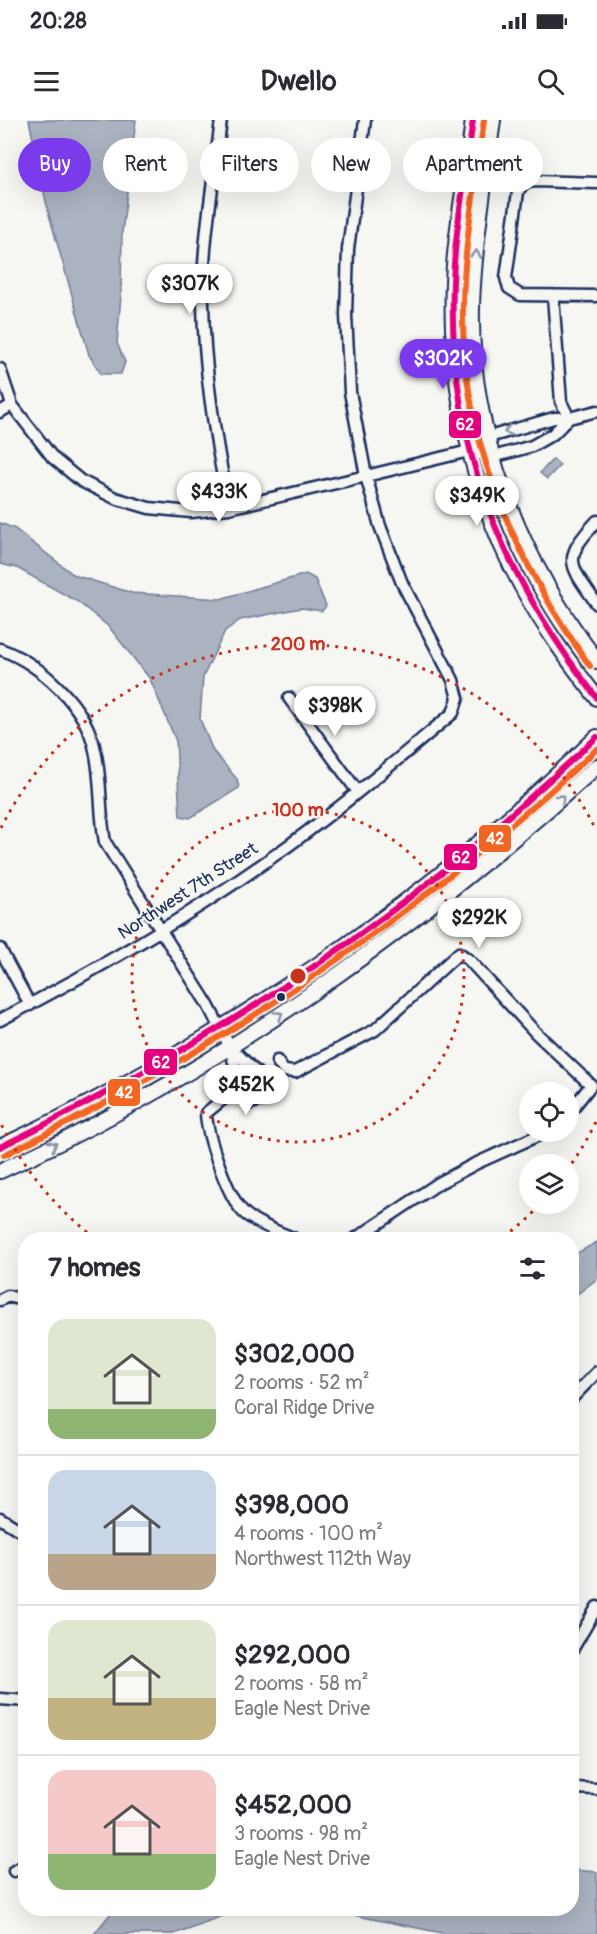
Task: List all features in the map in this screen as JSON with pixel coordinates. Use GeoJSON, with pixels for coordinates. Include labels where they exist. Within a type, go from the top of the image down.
{"type":"FeatureCollection","features":[{"type":"Feature","properties":{"kind":"main road"},"geometry":{"type":"LineString","coordinates":[[471,138],[473,120]]}},
{"type":"Feature","properties":{"kind":"main road"},"geometry":{"type":"LineString","coordinates":[[490,138],[493,120]]}},
{"type":"Feature","properties":{"kind":"main road"},"geometry":{"type":"LineString","coordinates":[[465,192],[453,291],[458,386],[469,450],[493,527],[522,589],[557,645],[597,698]]}},
{"type":"Feature","properties":{"kind":"main road"},"geometry":{"type":"LineString","coordinates":[[485,192],[472,308],[475,358],[493,457],[515,521],[541,577],[597,662]]}},
{"type":"Feature","properties":{"kind":"main road"},"geometry":{"type":"LineString","coordinates":[[0,1146],[86,1104],[219,1030],[327,957],[448,867],[597,737]]}},
{"type":"Feature","properties":{"kind":"main road"},"geometry":{"type":"LineString","coordinates":[[0,1171],[117,1112],[230,1047],[331,981],[451,893],[597,766]]}},
{"type":"Feature","properties":{"kind":"street"},"geometry":{"type":"LineString","coordinates":[[221,120],[208,227],[203,301],[207,382],[229,508]]}},
{"type":"Feature","properties":{"kind":"street"},"geometry":{"type":"LineString","coordinates":[[365,120],[348,249],[346,315],[350,392],[366,476]]}},
{"type":"Feature","properties":{"kind":"street"},"geometry":{"type":"LineString","coordinates":[[597,183],[535,181],[523,183],[518,192],[506,278],[509,288],[520,295],[597,296]]}},
{"type":"Feature","properties":{"kind":"street"},"geometry":{"type":"LineString","coordinates":[[553,296],[561,402],[569,418]]}},
{"type":"Feature","properties":{"kind":"street"},"geometry":{"type":"LineString","coordinates":[[0,369],[12,405],[53,458],[81,481],[115,498],[149,508],[191,512],[229,508],[366,476],[469,450],[489,437],[554,418],[569,418],[597,411]]}},
{"type":"Feature","properties":{"kind":"street"},"geometry":{"type":"LineString","coordinates":[[0,412],[12,405]]}},
{"type":"Feature","properties":{"kind":"street"},"geometry":{"type":"LineString","coordinates":[[469,450],[493,457],[532,446],[545,440],[569,418]]}},
{"type":"Feature","properties":{"kind":"street"},"geometry":{"type":"LineString","coordinates":[[539,423],[545,440]]}},
{"type":"Feature","properties":{"kind":"street","name":"Northwest 7th Street"},"geometry":{"type":"LineString","coordinates":[[0,1020],[160,932],[271,858],[358,792],[453,713],[458,698],[453,680],[402,583],[380,526],[366,476]]}},
{"type":"Feature","properties":{"kind":"street"},"geometry":{"type":"LineString","coordinates":[[597,521],[576,544],[572,554],[578,572],[597,604]]}},
{"type":"Feature","properties":{"kind":"street"},"geometry":{"type":"LineString","coordinates":[[0,649],[44,674],[66,697],[83,720],[95,747],[99,774],[100,814],[105,842],[208,1005],[219,1030],[230,1047],[240,1085],[252,1103],[264,1099],[263,1088],[256,1072],[245,1058],[230,1047]]}},
{"type":"Feature","properties":{"kind":"street"},"geometry":{"type":"LineString","coordinates":[[289,698],[358,792]]}},
{"type":"Feature","properties":{"kind":"street"},"geometry":{"type":"LineString","coordinates":[[0,949],[30,1005]]}},
{"type":"Feature","properties":{"kind":"street"},"geometry":{"type":"LineString","coordinates":[[277,1061],[284,1071],[296,1072],[360,1039],[375,1030],[459,954],[469,960],[529,1026],[591,1085],[579,1100]]}},
{"type":"Feature","properties":{"kind":"street"},"geometry":{"type":"LineString","coordinates":[[256,1072],[206,1113],[207,1128],[237,1206],[247,1216],[280,1232]]}},
{"type":"Feature","properties":{"kind":"street"},"geometry":{"type":"LineString","coordinates":[[366,1232],[439,1183],[524,1142]]}},
{"type":"Feature","properties":{"kind":"street"},"geometry":{"type":"LineString","coordinates":[[0,1300],[8,1296],[18,1298]]}},
{"type":"Feature","properties":{"kind":"street"},"geometry":{"type":"LineString","coordinates":[[579,1391],[597,1372]]}},
{"type":"Feature","properties":{"kind":"street"},"geometry":{"type":"LineString","coordinates":[[0,1518],[18,1529]]}},
{"type":"Feature","properties":{"kind":"street"},"geometry":{"type":"LineString","coordinates":[[579,1638],[597,1607]]}},
{"type":"Feature","properties":{"kind":"street"},"geometry":{"type":"LineString","coordinates":[[0,1699],[18,1700]]}},
{"type":"Feature","properties":{"kind":"street"},"geometry":{"type":"LineString","coordinates":[[579,1788],[597,1789]]}},
{"type":"Feature","properties":{"kind":"street"},"geometry":{"type":"LineString","coordinates":[[14,1871],[18,1869]]}},
{"type":"Feature","properties":{"kind":"shaded area"},"geometry":{"type":"Polygon","coordinates":[[[29,120],[136,120],[134,138],[103,138],[103,192],[127,192],[122,233],[121,295],[117,343],[125,362],[121,374],[101,374],[89,355],[44,192],[91,192],[91,138],[33,138],[29,120]]]}},
{"type":"Feature","properties":{"kind":"shaded area"},"geometry":{"type":"Polygon","coordinates":[[[553,459],[560,465],[547,479],[540,473],[553,459]]]}},
{"type":"Feature","properties":{"kind":"shaded area"},"geometry":{"type":"Polygon","coordinates":[[[0,523],[15,529],[74,575],[132,593],[220,599],[306,574],[315,579],[326,606],[322,611],[301,608],[240,620],[225,631],[203,677],[200,719],[213,751],[237,779],[239,788],[190,818],[180,816],[176,741],[150,679],[109,627],[78,602],[17,568],[0,564],[0,523]]]}},
{"type":"Feature","properties":{"kind":"shaded area"},"geometry":{"type":"Polygon","coordinates":[[[597,1242],[597,1279],[579,1293],[579,1252],[597,1242]]]}},
{"type":"Feature","properties":{"kind":"shaded area"},"geometry":{"type":"Polygon","coordinates":[[[579,1871],[597,1872],[597,1934],[447,1934],[358,1916],[579,1916],[579,1871]]]}},
{"type":"Feature","properties":{"kind":"shaded area"},"geometry":{"type":"Polygon","coordinates":[[[109,1916],[222,1916],[174,1934],[94,1934],[109,1916]]]}},
{"type":"Feature","properties":{"kind":"transit line","name":"62"},"geometry":{"type":"LineString","coordinates":[[473,120],[458,221],[453,282],[454,342],[460,398],[471,452],[486,504],[507,553],[532,602],[562,650],[597,698]]}},
{"type":"Feature","properties":{"kind":"transit line","name":"42"},"geometry":{"type":"LineString","coordinates":[[484,120],[464,282],[464,354],[471,402],[482,449],[497,495],[516,540],[538,583],[590,666]]}},
{"type":"Feature","properties":{"kind":"transit line","name":"62"},"geometry":{"type":"LineString","coordinates":[[0,1147],[151,1068],[296,979],[416,892],[469,850],[597,737]]}},
{"type":"Feature","properties":{"kind":"transit line","name":"42"},"geometry":{"type":"LineString","coordinates":[[4,1155],[165,1069],[242,1023],[316,974],[459,869],[597,749]]}}]}
